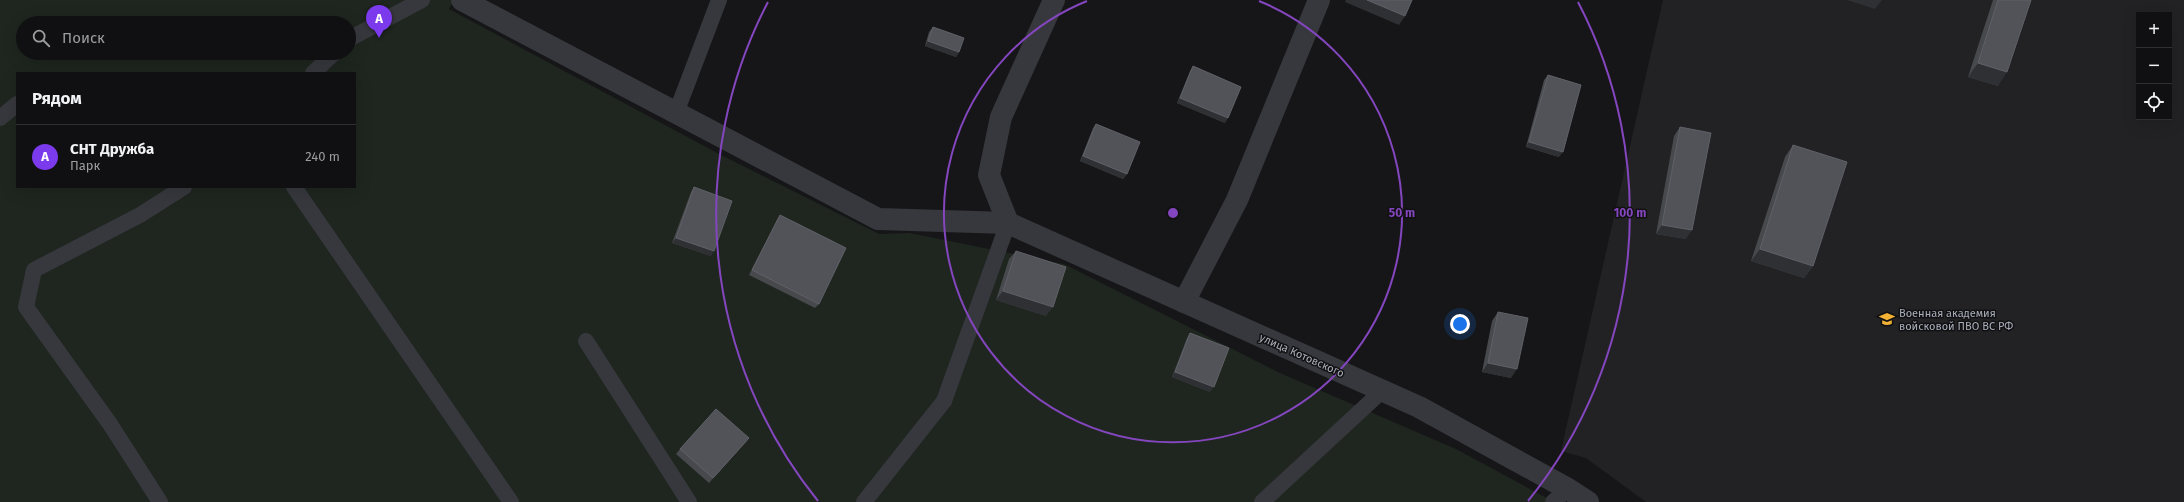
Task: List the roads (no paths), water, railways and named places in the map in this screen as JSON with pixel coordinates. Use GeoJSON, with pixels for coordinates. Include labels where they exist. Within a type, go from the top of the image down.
{"type":"FeatureCollection","features":[{"type":"Feature","properties":{"kind":"street"},"geometry":{"type":"LineString","coordinates":[[462,0],[878,219],[1008,223],[989,175],[1001,117],[1054,0]]}},
{"type":"Feature","properties":{"kind":"street"},"geometry":{"type":"LineString","coordinates":[[1184,302],[1237,200],[1319,0]]}},
{"type":"Feature","properties":{"kind":"street","name":"улица Котовского"},"geometry":{"type":"LineString","coordinates":[[1008,223],[1419,407],[1560,495],[1588,502]]}},
{"type":"Feature","properties":{"kind":"lane"},"geometry":{"type":"LineString","coordinates":[[356,36],[422,0]]}},
{"type":"Feature","properties":{"kind":"lane"},"geometry":{"type":"LineString","coordinates":[[676,113],[720,0]]}},
{"type":"Feature","properties":{"kind":"lane"},"geometry":{"type":"LineString","coordinates":[[314,72],[327,60]]}},
{"type":"Feature","properties":{"kind":"lane"},"geometry":{"type":"LineString","coordinates":[[0,118],[16,105]]}},
{"type":"Feature","properties":{"kind":"lane"},"geometry":{"type":"LineString","coordinates":[[160,502],[110,424],[26,307],[34,270],[140,215],[182,188]]}},
{"type":"Feature","properties":{"kind":"lane"},"geometry":{"type":"LineString","coordinates":[[295,188],[511,502]]}},
{"type":"Feature","properties":{"kind":"lane"},"geometry":{"type":"LineString","coordinates":[[864,502],[944,401],[1008,223]]}},
{"type":"Feature","properties":{"kind":"lane"},"geometry":{"type":"LineString","coordinates":[[586,341],[689,502]]}},
{"type":"Feature","properties":{"kind":"lane"},"geometry":{"type":"LineString","coordinates":[[1262,502],[1382,391]]}},
{"type":"Feature","properties":{"kind":"place","name":"СНТ Дружба"},"geometry":{"type":"Point","coordinates":[379,38]}},
{"type":"Feature","properties":{"kind":"place","name":"Военная академия войсковой ПВО ВС РФ"},"geometry":{"type":"Point","coordinates":[1887,319]}}]}
